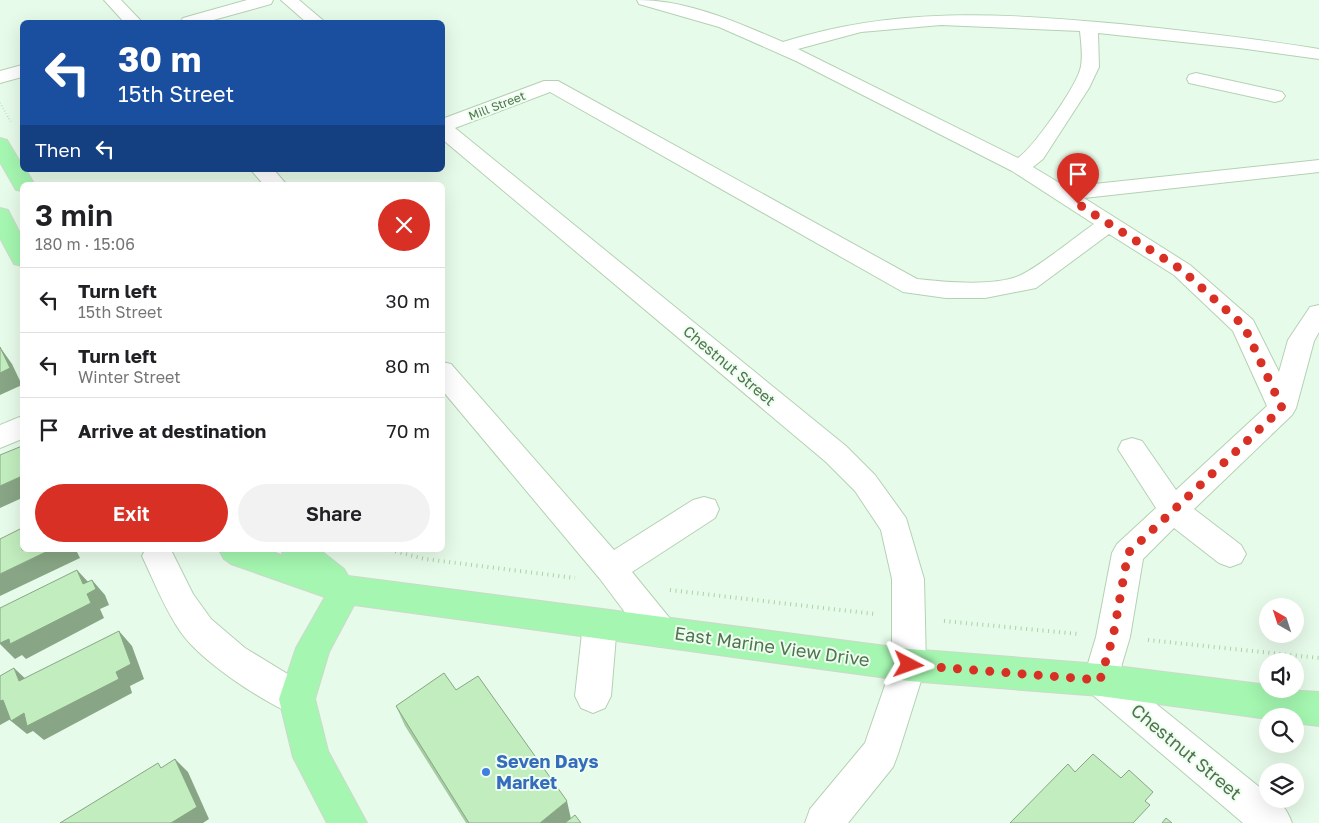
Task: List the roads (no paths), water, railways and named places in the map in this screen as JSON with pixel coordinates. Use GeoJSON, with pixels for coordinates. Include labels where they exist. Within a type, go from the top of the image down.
{"type":"FeatureCollection","features":[{"type":"Feature","properties":{"kind":"main road"},"geometry":{"type":"LineString","coordinates":[[0,144],[22,182]]}},
{"type":"Feature","properties":{"kind":"main road"},"geometry":{"type":"LineString","coordinates":[[0,215],[20,256]]}},
{"type":"Feature","properties":{"kind":"main road","name":"East Marine View Drive"},"geometry":{"type":"LineString","coordinates":[[238,552],[346,590],[909,665],[1100,680],[1319,709]]}},
{"type":"Feature","properties":{"kind":"main road"},"geometry":{"type":"LineString","coordinates":[[299,552],[346,590],[312,648],[297,700],[311,757],[348,823]]}},
{"type":"Feature","properties":{"kind":"street"},"geometry":{"type":"LineString","coordinates":[[112,0],[131,20]]}},
{"type":"Feature","properties":{"kind":"street"},"geometry":{"type":"LineString","coordinates":[[196,20],[265,0]]}},
{"type":"Feature","properties":{"kind":"street"},"geometry":{"type":"LineString","coordinates":[[289,0],[314,20]]}},
{"type":"Feature","properties":{"kind":"street"},"geometry":{"type":"LineString","coordinates":[[645,0],[725,23],[782,48],[1019,167],[1182,270],[1244,326],[1282,408]]}},
{"type":"Feature","properties":{"kind":"street"},"geometry":{"type":"LineString","coordinates":[[782,48],[845,28],[904,20],[973,18],[1208,37],[1319,54]]}},
{"type":"Feature","properties":{"kind":"street"},"geometry":{"type":"LineString","coordinates":[[1019,167],[1036,155],[1090,67],[1089,27]]}},
{"type":"Feature","properties":{"kind":"street"},"geometry":{"type":"LineString","coordinates":[[0,77],[20,72]]}},
{"type":"Feature","properties":{"kind":"street"},"geometry":{"type":"LineString","coordinates":[[1196,80],[1275,96]]}},
{"type":"Feature","properties":{"kind":"street","name":"Mill Street"},"geometry":{"type":"LineString","coordinates":[[445,126],[551,85],[912,286],[946,290],[985,290],[1028,282],[1109,224]]}},
{"type":"Feature","properties":{"kind":"street","name":"Chestnut Street"},"geometry":{"type":"LineString","coordinates":[[445,129],[836,454],[865,483],[895,527],[908,579],[909,665],[880,754],[824,823]]}},
{"type":"Feature","properties":{"kind":"street"},"geometry":{"type":"LineString","coordinates":[[1063,194],[1319,166]]}},
{"type":"Feature","properties":{"kind":"street"},"geometry":{"type":"LineString","coordinates":[[264,172],[273,182]]}},
{"type":"Feature","properties":{"kind":"street"},"geometry":{"type":"LineString","coordinates":[[1100,680],[1113,637],[1128,553],[1282,408],[1310,345],[1319,312]]}},
{"type":"Feature","properties":{"kind":"street"},"geometry":{"type":"LineString","coordinates":[[445,375],[618,577],[660,632]]}},
{"type":"Feature","properties":{"kind":"street"},"geometry":{"type":"LineString","coordinates":[[0,437],[20,428]]}},
{"type":"Feature","properties":{"kind":"street"},"geometry":{"type":"LineString","coordinates":[[1132,449],[1173,510],[1230,554]]}},
{"type":"Feature","properties":{"kind":"street"},"geometry":{"type":"LineString","coordinates":[[618,577],[704,509]]}},
{"type":"Feature","properties":{"kind":"street"},"geometry":{"type":"LineString","coordinates":[[158,556],[185,609],[198,629],[219,649],[297,700]]}},
{"type":"Feature","properties":{"kind":"street"},"geometry":{"type":"LineString","coordinates":[[593,696],[600,624]]}},
{"type":"Feature","properties":{"kind":"street","name":"Chestnut Street"},"geometry":{"type":"LineString","coordinates":[[1100,680],[1273,823]]}},
{"type":"Feature","properties":{"kind":"place","name":"Seven Days Market"},"geometry":{"type":"Point","coordinates":[486,772]}}]}
